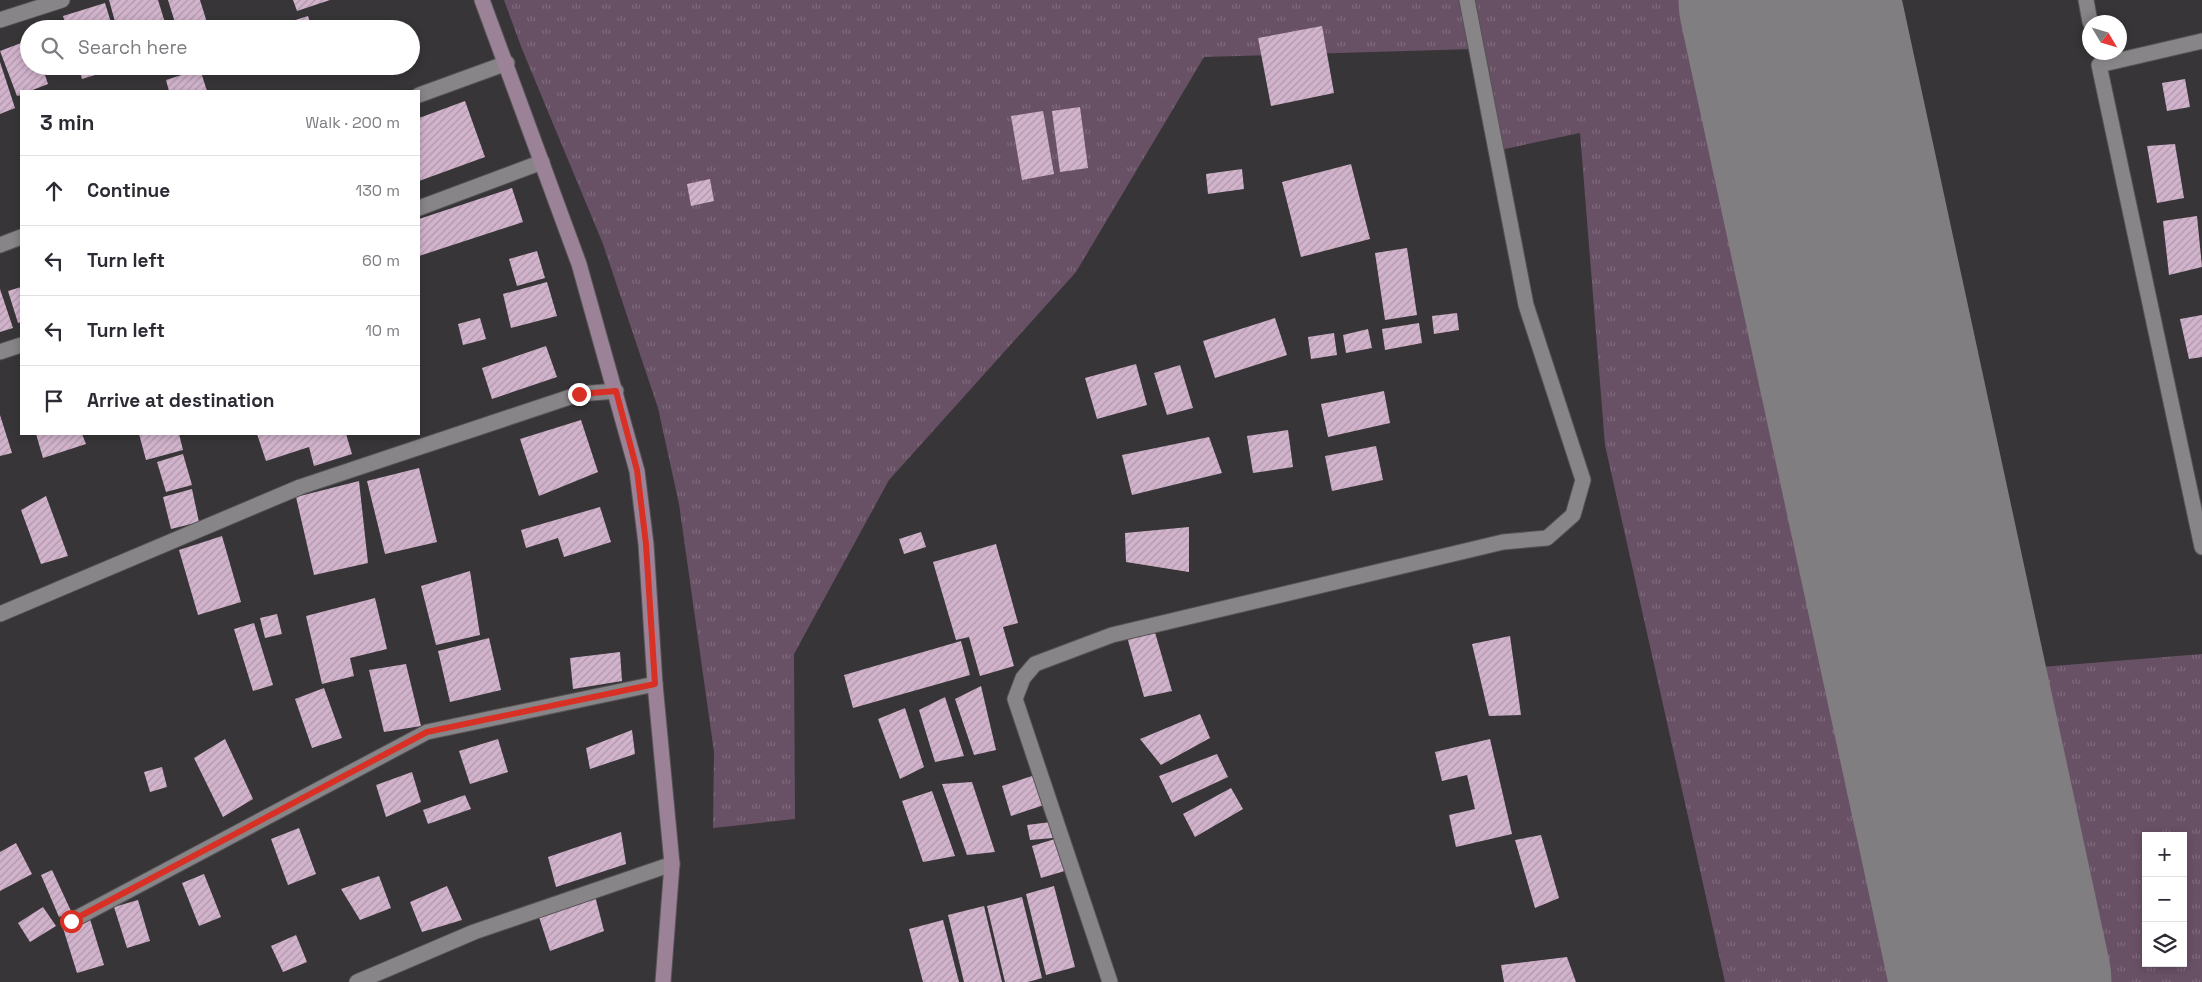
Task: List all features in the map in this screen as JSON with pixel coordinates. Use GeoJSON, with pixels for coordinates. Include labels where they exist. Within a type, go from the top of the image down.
{"type":"FeatureCollection","features":[{"type":"Feature","properties":{"kind":"street"},"geometry":{"type":"LineString","coordinates":[[0,20],[62,0]]}},
{"type":"Feature","properties":{"kind":"street"},"geometry":{"type":"LineString","coordinates":[[482,0],[507,63],[580,264],[637,470],[646,544],[655,684],[672,864],[663,982]]}},
{"type":"Feature","properties":{"kind":"street"},"geometry":{"type":"LineString","coordinates":[[1110,982],[1015,699],[1023,678],[1035,664],[1112,635],[1503,542],[1548,538],[1573,515],[1583,480],[1526,305],[1467,0]]}},
{"type":"Feature","properties":{"kind":"street"},"geometry":{"type":"LineString","coordinates":[[2086,0],[2089,15]]}},
{"type":"Feature","properties":{"kind":"street"},"geometry":{"type":"LineString","coordinates":[[2127,54],[2202,41]]}},
{"type":"Feature","properties":{"kind":"street"},"geometry":{"type":"LineString","coordinates":[[2098,60],[2202,547]]}},
{"type":"Feature","properties":{"kind":"street"},"geometry":{"type":"LineString","coordinates":[[420,95],[507,63]]}},
{"type":"Feature","properties":{"kind":"street"},"geometry":{"type":"LineString","coordinates":[[420,208],[542,162]]}},
{"type":"Feature","properties":{"kind":"street"},"geometry":{"type":"LineString","coordinates":[[0,245],[20,237]]}},
{"type":"Feature","properties":{"kind":"street"},"geometry":{"type":"LineString","coordinates":[[0,352],[20,345]]}},
{"type":"Feature","properties":{"kind":"street"},"geometry":{"type":"LineString","coordinates":[[0,614],[300,487],[579,394],[616,391]]}},
{"type":"Feature","properties":{"kind":"street"},"geometry":{"type":"LineString","coordinates":[[71,921],[427,732],[655,684]]}},
{"type":"Feature","properties":{"kind":"street"},"geometry":{"type":"LineString","coordinates":[[357,982],[474,932],[672,864]]}},
{"type":"Feature","properties":{"kind":"green space"},"geometry":{"type":"Polygon","coordinates":[[[504,0],[1700,0],[1904,982],[1725,982],[1605,445],[1580,133],[1495,151],[1474,49],[1204,57],[1076,272],[889,480],[794,654],[795,819],[713,828],[714,752],[679,504],[658,408],[603,244],[522,49],[504,0]]]}},
{"type":"Feature","properties":{"kind":"green space"},"geometry":{"type":"Polygon","coordinates":[[[2202,654],[2202,982],[2082,982],[2015,669],[2202,654]]]}},
{"type":"Feature","properties":{"kind":"building"},"geometry":{"type":"Polygon","coordinates":[[[109,0],[158,0],[164,20],[115,20],[109,0]]]}},
{"type":"Feature","properties":{"kind":"building"},"geometry":{"type":"Polygon","coordinates":[[[168,0],[200,0],[206,20],[174,20],[168,0]]]}},
{"type":"Feature","properties":{"kind":"building"},"geometry":{"type":"Polygon","coordinates":[[[293,0],[330,0],[297,11],[293,0]]]}},
{"type":"Feature","properties":{"kind":"building"},"geometry":{"type":"Polygon","coordinates":[[[105,3],[110,20],[64,20],[63,16],[105,3]]]}},
{"type":"Feature","properties":{"kind":"building"},"geometry":{"type":"Polygon","coordinates":[[[308,16],[309,20],[295,20],[308,16]]]}},
{"type":"Feature","properties":{"kind":"building"},"geometry":{"type":"Polygon","coordinates":[[[1322,26],[1334,93],[1271,106],[1258,38],[1322,26]]]}},
{"type":"Feature","properties":{"kind":"building"},"geometry":{"type":"Polygon","coordinates":[[[20,43],[20,75],[45,75],[48,84],[33,90],[20,90],[20,95],[17,96],[0,51],[20,43]]]}},
{"type":"Feature","properties":{"kind":"building"},"geometry":{"type":"Polygon","coordinates":[[[0,62],[15,108],[0,114],[0,62]]]}},
{"type":"Feature","properties":{"kind":"building"},"geometry":{"type":"Polygon","coordinates":[[[81,75],[95,75],[82,79],[81,75]]]}},
{"type":"Feature","properties":{"kind":"building"},"geometry":{"type":"Polygon","coordinates":[[[181,75],[202,75],[207,90],[169,90],[166,80],[181,75]]]}},
{"type":"Feature","properties":{"kind":"building"},"geometry":{"type":"Polygon","coordinates":[[[2185,79],[2190,107],[2167,111],[2162,83],[2185,79]]]}},
{"type":"Feature","properties":{"kind":"building"},"geometry":{"type":"Polygon","coordinates":[[[465,101],[485,157],[420,181],[420,118],[465,101]]]}},
{"type":"Feature","properties":{"kind":"building"},"geometry":{"type":"Polygon","coordinates":[[[1080,107],[1088,168],[1060,172],[1052,111],[1080,107]]]}},
{"type":"Feature","properties":{"kind":"building"},"geometry":{"type":"Polygon","coordinates":[[[1043,111],[1054,174],[1022,180],[1011,116],[1043,111]]]}},
{"type":"Feature","properties":{"kind":"building"},"geometry":{"type":"Polygon","coordinates":[[[2175,144],[2184,198],[2157,203],[2147,146],[2175,144]]]}},
{"type":"Feature","properties":{"kind":"building"},"geometry":{"type":"Polygon","coordinates":[[[1351,164],[1370,239],[1301,257],[1282,182],[1351,164]]]}},
{"type":"Feature","properties":{"kind":"building"},"geometry":{"type":"Polygon","coordinates":[[[1242,169],[1244,189],[1208,194],[1206,174],[1242,169]]]}},
{"type":"Feature","properties":{"kind":"building"},"geometry":{"type":"Polygon","coordinates":[[[710,179],[714,201],[691,206],[687,184],[710,179]]]}},
{"type":"Feature","properties":{"kind":"building"},"geometry":{"type":"Polygon","coordinates":[[[512,188],[523,222],[420,256],[420,219],[512,188]]]}},
{"type":"Feature","properties":{"kind":"building"},"geometry":{"type":"Polygon","coordinates":[[[2197,216],[2202,267],[2169,275],[2163,221],[2197,216]]]}},
{"type":"Feature","properties":{"kind":"building"},"geometry":{"type":"Polygon","coordinates":[[[1407,248],[1417,315],[1385,320],[1375,253],[1407,248]]]}},
{"type":"Feature","properties":{"kind":"building"},"geometry":{"type":"Polygon","coordinates":[[[537,251],[545,278],[517,286],[509,259],[537,251]]]}},
{"type":"Feature","properties":{"kind":"building"},"geometry":{"type":"Polygon","coordinates":[[[547,282],[557,316],[511,328],[503,294],[547,282]]]}},
{"type":"Feature","properties":{"kind":"building"},"geometry":{"type":"Polygon","coordinates":[[[20,287],[20,322],[18,323],[8,291],[20,287]]]}},
{"type":"Feature","properties":{"kind":"building"},"geometry":{"type":"Polygon","coordinates":[[[0,289],[13,328],[0,332],[0,289]]]}},
{"type":"Feature","properties":{"kind":"building"},"geometry":{"type":"Polygon","coordinates":[[[1457,313],[1459,330],[1434,334],[1432,316],[1457,313]]]}},
{"type":"Feature","properties":{"kind":"building"},"geometry":{"type":"Polygon","coordinates":[[[2202,315],[2202,357],[2189,359],[2180,319],[2202,315]]]}},
{"type":"Feature","properties":{"kind":"building"},"geometry":{"type":"Polygon","coordinates":[[[480,318],[486,339],[463,345],[458,324],[480,318]]]}},
{"type":"Feature","properties":{"kind":"building"},"geometry":{"type":"Polygon","coordinates":[[[1275,318],[1287,355],[1215,378],[1203,341],[1275,318]]]}},
{"type":"Feature","properties":{"kind":"building"},"geometry":{"type":"Polygon","coordinates":[[[1419,323],[1422,343],[1385,350],[1382,329],[1419,323]]]}},
{"type":"Feature","properties":{"kind":"building"},"geometry":{"type":"Polygon","coordinates":[[[1368,329],[1372,348],[1346,353],[1343,335],[1368,329]]]}},
{"type":"Feature","properties":{"kind":"building"},"geometry":{"type":"Polygon","coordinates":[[[1334,333],[1337,355],[1311,359],[1308,337],[1334,333]]]}},
{"type":"Feature","properties":{"kind":"building"},"geometry":{"type":"Polygon","coordinates":[[[546,346],[557,377],[492,399],[482,368],[546,346]]]}},
{"type":"Feature","properties":{"kind":"building"},"geometry":{"type":"Polygon","coordinates":[[[1136,364],[1147,405],[1097,419],[1085,378],[1136,364]]]}},
{"type":"Feature","properties":{"kind":"building"},"geometry":{"type":"Polygon","coordinates":[[[1180,365],[1193,408],[1167,415],[1154,373],[1180,365]]]}},
{"type":"Feature","properties":{"kind":"building"},"geometry":{"type":"Polygon","coordinates":[[[1384,391],[1390,423],[1328,437],[1321,404],[1384,391]]]}},
{"type":"Feature","properties":{"kind":"building"},"geometry":{"type":"Polygon","coordinates":[[[0,415],[12,453],[0,456],[0,415]]]}},
{"type":"Feature","properties":{"kind":"building"},"geometry":{"type":"Polygon","coordinates":[[[581,420],[598,472],[539,496],[520,439],[581,420]]]}},
{"type":"Feature","properties":{"kind":"building"},"geometry":{"type":"Polygon","coordinates":[[[1288,430],[1293,467],[1253,473],[1247,436],[1288,430]]]}},
{"type":"Feature","properties":{"kind":"building"},"geometry":{"type":"Polygon","coordinates":[[[36,435],[82,435],[86,444],[43,458],[36,435]]]}},
{"type":"Feature","properties":{"kind":"building"},"geometry":{"type":"Polygon","coordinates":[[[139,435],[179,435],[183,450],[146,460],[139,435]]]}},
{"type":"Feature","properties":{"kind":"building"},"geometry":{"type":"Polygon","coordinates":[[[257,435],[346,435],[352,454],[314,466],[309,447],[266,461],[257,435]]]}},
{"type":"Feature","properties":{"kind":"building"},"geometry":{"type":"Polygon","coordinates":[[[1209,437],[1222,473],[1132,495],[1122,455],[1209,437]]]}},
{"type":"Feature","properties":{"kind":"building"},"geometry":{"type":"Polygon","coordinates":[[[1376,446],[1383,480],[1332,491],[1325,456],[1376,446]]]}},
{"type":"Feature","properties":{"kind":"building"},"geometry":{"type":"Polygon","coordinates":[[[183,454],[192,485],[166,492],[157,462],[183,454]]]}},
{"type":"Feature","properties":{"kind":"building"},"geometry":{"type":"Polygon","coordinates":[[[419,468],[437,542],[385,554],[367,481],[419,468]]]}},
{"type":"Feature","properties":{"kind":"building"},"geometry":{"type":"Polygon","coordinates":[[[359,481],[368,563],[314,575],[296,497],[359,481]]]}},
{"type":"Feature","properties":{"kind":"building"},"geometry":{"type":"Polygon","coordinates":[[[192,489],[199,522],[171,529],[163,497],[192,489]]]}},
{"type":"Feature","properties":{"kind":"building"},"geometry":{"type":"Polygon","coordinates":[[[46,496],[68,556],[41,564],[21,510],[46,496]]]}},
{"type":"Feature","properties":{"kind":"building"},"geometry":{"type":"Polygon","coordinates":[[[600,507],[611,542],[564,557],[558,538],[526,548],[521,530],[600,507]]]}},
{"type":"Feature","properties":{"kind":"building"},"geometry":{"type":"Polygon","coordinates":[[[1189,527],[1189,572],[1126,562],[1125,533],[1189,527]]]}},
{"type":"Feature","properties":{"kind":"building"},"geometry":{"type":"Polygon","coordinates":[[[921,532],[926,547],[904,554],[899,539],[921,532]]]}},
{"type":"Feature","properties":{"kind":"building"},"geometry":{"type":"Polygon","coordinates":[[[222,536],[241,602],[198,615],[179,550],[222,536]]]}},
{"type":"Feature","properties":{"kind":"building"},"geometry":{"type":"Polygon","coordinates":[[[996,544],[1018,623],[1003,627],[1014,666],[980,676],[969,637],[956,640],[933,562],[996,544]]]}},
{"type":"Feature","properties":{"kind":"building"},"geometry":{"type":"Polygon","coordinates":[[[470,571],[480,635],[436,645],[421,586],[470,571]]]}},
{"type":"Feature","properties":{"kind":"building"},"geometry":{"type":"Polygon","coordinates":[[[375,598],[387,649],[350,658],[354,676],[322,684],[306,616],[375,598]]]}},
{"type":"Feature","properties":{"kind":"building"},"geometry":{"type":"Polygon","coordinates":[[[277,614],[282,634],[265,638],[260,618],[277,614]]]}},
{"type":"Feature","properties":{"kind":"building"},"geometry":{"type":"Polygon","coordinates":[[[254,623],[273,685],[253,691],[234,629],[254,623]]]}},
{"type":"Feature","properties":{"kind":"building"},"geometry":{"type":"Polygon","coordinates":[[[1154,629],[1172,691],[1144,697],[1127,637],[1154,629]]]}},
{"type":"Feature","properties":{"kind":"building"},"geometry":{"type":"Polygon","coordinates":[[[1510,636],[1521,715],[1489,716],[1472,644],[1510,636]]]}},
{"type":"Feature","properties":{"kind":"building"},"geometry":{"type":"Polygon","coordinates":[[[489,638],[501,690],[450,702],[438,651],[489,638]]]}},
{"type":"Feature","properties":{"kind":"building"},"geometry":{"type":"Polygon","coordinates":[[[961,641],[970,675],[853,708],[844,675],[961,641]]]}},
{"type":"Feature","properties":{"kind":"building"},"geometry":{"type":"Polygon","coordinates":[[[620,652],[622,681],[573,689],[570,658],[620,652]]]}},
{"type":"Feature","properties":{"kind":"building"},"geometry":{"type":"Polygon","coordinates":[[[406,664],[421,726],[384,732],[369,670],[406,664]]]}},
{"type":"Feature","properties":{"kind":"building"},"geometry":{"type":"Polygon","coordinates":[[[981,686],[996,750],[974,755],[955,699],[981,686]]]}},
{"type":"Feature","properties":{"kind":"building"},"geometry":{"type":"Polygon","coordinates":[[[324,688],[342,738],[312,748],[295,699],[324,688]]]}},
{"type":"Feature","properties":{"kind":"building"},"geometry":{"type":"Polygon","coordinates":[[[945,697],[964,756],[935,762],[919,710],[945,697]]]}},
{"type":"Feature","properties":{"kind":"building"},"geometry":{"type":"Polygon","coordinates":[[[905,708],[924,767],[900,779],[878,719],[905,708]]]}},
{"type":"Feature","properties":{"kind":"building"},"geometry":{"type":"Polygon","coordinates":[[[1200,714],[1210,738],[1161,765],[1140,739],[1200,714]]]}},
{"type":"Feature","properties":{"kind":"building"},"geometry":{"type":"Polygon","coordinates":[[[632,730],[635,754],[590,769],[586,748],[632,730]]]}},
{"type":"Feature","properties":{"kind":"building"},"geometry":{"type":"Polygon","coordinates":[[[225,739],[253,799],[223,817],[194,758],[225,739]]]}},
{"type":"Feature","properties":{"kind":"building"},"geometry":{"type":"Polygon","coordinates":[[[498,739],[508,772],[470,784],[459,751],[498,739]]]}},
{"type":"Feature","properties":{"kind":"building"},"geometry":{"type":"Polygon","coordinates":[[[1490,739],[1512,834],[1456,847],[1449,815],[1475,809],[1467,775],[1442,781],[1435,752],[1490,739]]]}},
{"type":"Feature","properties":{"kind":"building"},"geometry":{"type":"Polygon","coordinates":[[[1217,754],[1228,777],[1172,803],[1159,776],[1217,754]]]}},
{"type":"Feature","properties":{"kind":"building"},"geometry":{"type":"Polygon","coordinates":[[[162,767],[167,787],[150,792],[144,772],[162,767]]]}},
{"type":"Feature","properties":{"kind":"building"},"geometry":{"type":"Polygon","coordinates":[[[412,772],[421,802],[386,817],[376,785],[412,772]]]}},
{"type":"Feature","properties":{"kind":"building"},"geometry":{"type":"Polygon","coordinates":[[[1035,775],[1044,805],[1011,816],[1002,786],[1035,775]]]}},
{"type":"Feature","properties":{"kind":"building"},"geometry":{"type":"Polygon","coordinates":[[[972,782],[995,852],[967,855],[942,784],[972,782]]]}},
{"type":"Feature","properties":{"kind":"building"},"geometry":{"type":"Polygon","coordinates":[[[1231,788],[1243,809],[1195,837],[1183,814],[1231,788]]]}},
{"type":"Feature","properties":{"kind":"building"},"geometry":{"type":"Polygon","coordinates":[[[932,791],[955,856],[923,862],[902,801],[932,791]]]}},
{"type":"Feature","properties":{"kind":"building"},"geometry":{"type":"Polygon","coordinates":[[[465,795],[471,809],[428,824],[423,810],[465,795]]]}},
{"type":"Feature","properties":{"kind":"building"},"geometry":{"type":"Polygon","coordinates":[[[1051,822],[1053,838],[1030,840],[1027,825],[1051,822]]]}},
{"type":"Feature","properties":{"kind":"building"},"geometry":{"type":"Polygon","coordinates":[[[299,828],[316,874],[288,885],[271,839],[299,828]]]}},
{"type":"Feature","properties":{"kind":"building"},"geometry":{"type":"Polygon","coordinates":[[[621,832],[626,864],[556,887],[548,857],[621,832]]]}},
{"type":"Feature","properties":{"kind":"building"},"geometry":{"type":"Polygon","coordinates":[[[1541,835],[1559,898],[1535,908],[1515,840],[1541,835]]]}},
{"type":"Feature","properties":{"kind":"building"},"geometry":{"type":"Polygon","coordinates":[[[1058,838],[1068,870],[1041,878],[1032,846],[1058,838]]]}},
{"type":"Feature","properties":{"kind":"building"},"geometry":{"type":"Polygon","coordinates":[[[16,843],[32,874],[0,891],[0,852],[16,843]]]}},
{"type":"Feature","properties":{"kind":"building"},"geometry":{"type":"Polygon","coordinates":[[[52,870],[71,911],[59,917],[41,875],[52,870]]]}},
{"type":"Feature","properties":{"kind":"building"},"geometry":{"type":"Polygon","coordinates":[[[204,874],[221,917],[199,926],[182,883],[204,874]]]}},
{"type":"Feature","properties":{"kind":"building"},"geometry":{"type":"Polygon","coordinates":[[[379,876],[391,908],[360,920],[341,889],[379,876]]]}},
{"type":"Feature","properties":{"kind":"building"},"geometry":{"type":"Polygon","coordinates":[[[447,886],[462,920],[422,932],[410,902],[447,886]]]}},
{"type":"Feature","properties":{"kind":"building"},"geometry":{"type":"Polygon","coordinates":[[[1054,886],[1075,967],[1046,975],[1026,894],[1054,886]]]}},
{"type":"Feature","properties":{"kind":"building"},"geometry":{"type":"Polygon","coordinates":[[[594,892],[604,931],[550,951],[537,911],[594,892]]]}},
{"type":"Feature","properties":{"kind":"building"},"geometry":{"type":"Polygon","coordinates":[[[1022,897],[1042,978],[1028,982],[1005,982],[987,906],[1022,897]]]}},
{"type":"Feature","properties":{"kind":"building"},"geometry":{"type":"Polygon","coordinates":[[[138,900],[150,941],[127,948],[114,907],[138,900]]]}},
{"type":"Feature","properties":{"kind":"building"},"geometry":{"type":"Polygon","coordinates":[[[984,906],[1002,982],[964,982],[948,915],[984,906]]]}},
{"type":"Feature","properties":{"kind":"building"},"geometry":{"type":"Polygon","coordinates":[[[43,907],[56,926],[30,942],[18,923],[43,907]]]}},
{"type":"Feature","properties":{"kind":"building"},"geometry":{"type":"Polygon","coordinates":[[[90,919],[104,965],[77,973],[63,928],[90,919]]]}},
{"type":"Feature","properties":{"kind":"building"},"geometry":{"type":"Polygon","coordinates":[[[943,920],[959,982],[923,982],[909,929],[943,920]]]}},
{"type":"Feature","properties":{"kind":"building"},"geometry":{"type":"Polygon","coordinates":[[[296,935],[307,962],[283,972],[271,946],[296,935]]]}},
{"type":"Feature","properties":{"kind":"building"},"geometry":{"type":"Polygon","coordinates":[[[1567,957],[1576,982],[1504,982],[1501,965],[1567,957]]]}},
{"type":"Feature","properties":{"kind":"runway"},"geometry":{"type":"LineString","coordinates":[[1789,0],[2001,982]]}},
{"type":"Feature","properties":{"kind":"route"},"geometry":{"type":"LineString","coordinates":[[71,921],[427,732],[655,684],[646,544],[637,470],[616,391],[579,394]]}}]}
